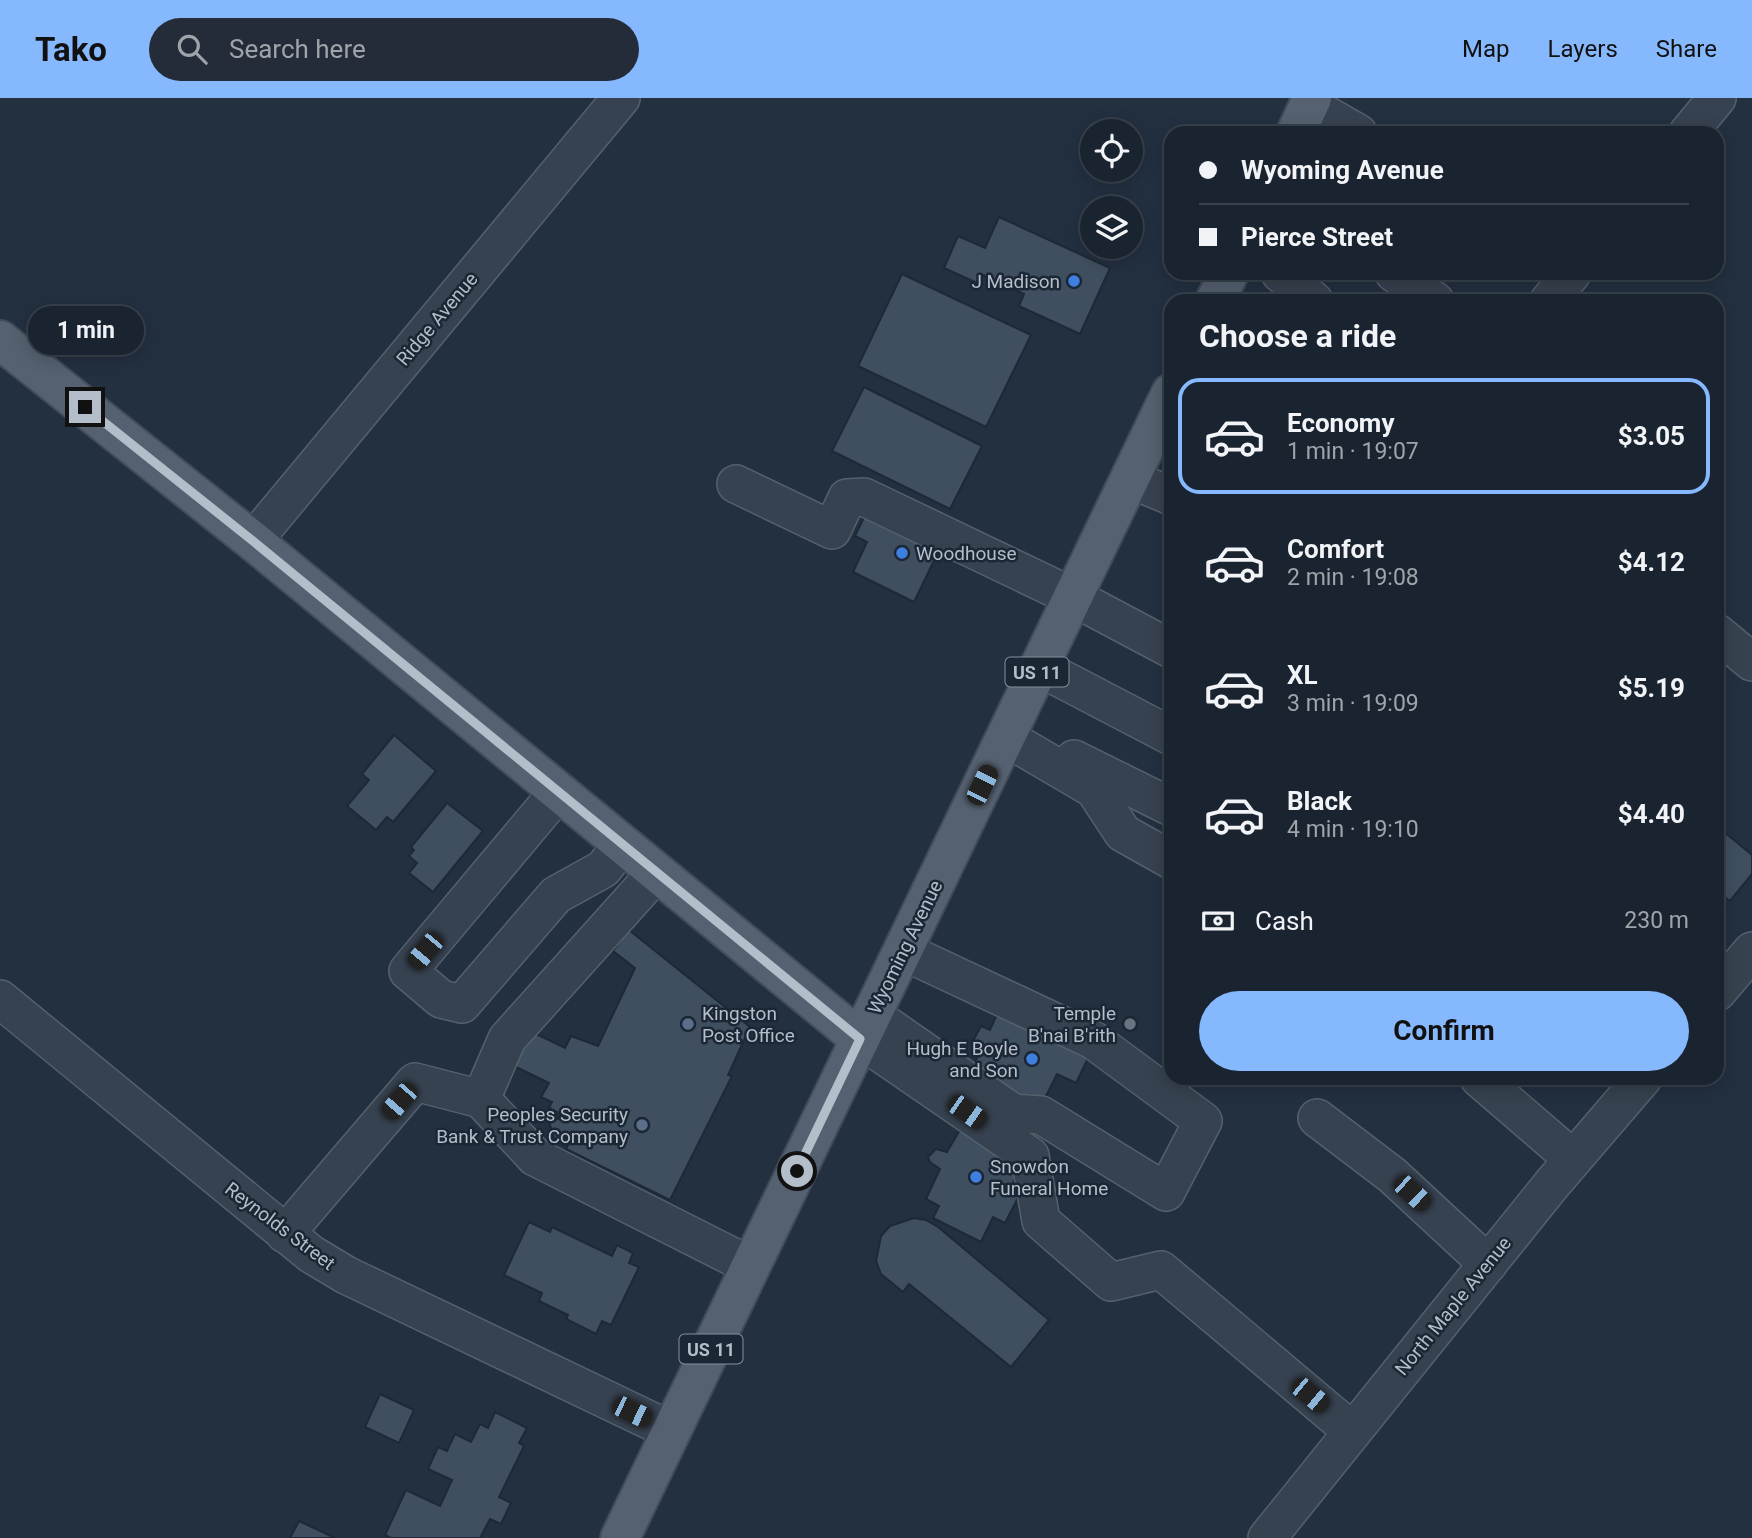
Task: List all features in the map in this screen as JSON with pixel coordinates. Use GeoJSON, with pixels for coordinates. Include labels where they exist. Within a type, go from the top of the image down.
{"type":"FeatureCollection","features":[{"type":"Feature","properties":{"kind":"main road"},"geometry":{"type":"LineString","coordinates":[[0,340],[253,541],[657,872],[866,1027]]}},
{"type":"Feature","properties":{"kind":"main road","name":"Wyoming Avenue"},"geometry":{"type":"LineString","coordinates":[[620,1538],[1164,411]]}},
{"type":"Feature","properties":{"kind":"street","name":"Ridge Avenue"},"geometry":{"type":"LineString","coordinates":[[253,541],[621,98]]}},
{"type":"Feature","properties":{"kind":"street"},"geometry":{"type":"LineString","coordinates":[[1694,126],[1717,98]]}},
{"type":"Feature","properties":{"kind":"street"},"geometry":{"type":"LineString","coordinates":[[1306,112],[1341,126]]}},
{"type":"Feature","properties":{"kind":"street"},"geometry":{"type":"LineString","coordinates":[[1288,280],[1306,294]]}},
{"type":"Feature","properties":{"kind":"street"},"geometry":{"type":"LineString","coordinates":[[1404,280],[1425,294]]}},
{"type":"Feature","properties":{"kind":"street"},"geometry":{"type":"LineString","coordinates":[[1555,294],[1566,280]]}},
{"type":"Feature","properties":{"kind":"street"},"geometry":{"type":"LineString","coordinates":[[1130,478],[1164,493]]}},
{"type":"Feature","properties":{"kind":"street"},"geometry":{"type":"LineString","coordinates":[[736,484],[832,530],[847,498],[864,497],[1073,597],[1164,645]]}},
{"type":"Feature","properties":{"kind":"street"},"geometry":{"type":"LineString","coordinates":[[1724,639],[1752,662]]}},
{"type":"Feature","properties":{"kind":"street"},"geometry":{"type":"LineString","coordinates":[[1039,667],[1164,732]]}},
{"type":"Feature","properties":{"kind":"street"},"geometry":{"type":"LineString","coordinates":[[1008,733],[1094,789],[1123,833],[1164,856]]}},
{"type":"Feature","properties":{"kind":"street"},"geometry":{"type":"LineString","coordinates":[[1008,733],[1164,804]]}},
{"type":"Feature","properties":{"kind":"street"},"geometry":{"type":"LineString","coordinates":[[559,791],[408,971],[442,999],[462,1004],[556,895],[603,869],[623,844]]}},
{"type":"Feature","properties":{"kind":"street"},"geometry":{"type":"LineString","coordinates":[[481,1100],[507,1039],[657,872]]}},
{"type":"Feature","properties":{"kind":"street"},"geometry":{"type":"LineString","coordinates":[[866,1027],[1013,1113],[1041,1115],[1166,1192],[1203,1121],[1093,1040],[903,951]]}},
{"type":"Feature","properties":{"kind":"street"},"geometry":{"type":"LineString","coordinates":[[1724,984],[1752,951]]}},
{"type":"Feature","properties":{"kind":"street","name":"Reynolds Street"},"geometry":{"type":"LineString","coordinates":[[0,999],[285,1234],[346,1275],[671,1431]]}},
{"type":"Feature","properties":{"kind":"street"},"geometry":{"type":"LineString","coordinates":[[866,1027],[1030,1156],[1041,1221],[1111,1282],[1161,1270],[1352,1431]]}},
{"type":"Feature","properties":{"kind":"street"},"geometry":{"type":"LineString","coordinates":[[285,1234],[415,1082],[481,1100],[535,1157],[751,1266]]}},
{"type":"Feature","properties":{"kind":"street"},"geometry":{"type":"LineString","coordinates":[[1487,1085],[1573,1160]]}},
{"type":"Feature","properties":{"kind":"street","name":"North Maple Avenue"},"geometry":{"type":"LineString","coordinates":[[1267,1538],[1488,1264],[1637,1085]]}},
{"type":"Feature","properties":{"kind":"street"},"geometry":{"type":"LineString","coordinates":[[1317,1118],[1392,1175],[1488,1264]]}},
{"type":"Feature","properties":{"kind":"building"},"geometry":{"type":"Polygon","coordinates":[[[999,217],[1080,254],[1080,259],[1090,259],[1110,268],[1080,334],[1019,306],[1024,294],[981,274],[977,283],[944,268],[958,236],[985,248],[999,217]]]}},
{"type":"Feature","properties":{"kind":"building"},"geometry":{"type":"Polygon","coordinates":[[[902,274],[1031,335],[986,427],[858,366],[902,274]]]}},
{"type":"Feature","properties":{"kind":"building"},"geometry":{"type":"Polygon","coordinates":[[[864,387],[982,446],[950,509],[832,451],[864,387]]]}},
{"type":"Feature","properties":{"kind":"building"},"geometry":{"type":"Polygon","coordinates":[[[867,511],[943,542],[914,602],[853,572],[867,542],[855,536],[867,511]]]}},
{"type":"Feature","properties":{"kind":"building"},"geometry":{"type":"Polygon","coordinates":[[[394,735],[436,771],[393,822],[387,817],[376,830],[347,806],[369,780],[362,774],[394,735]]]}},
{"type":"Feature","properties":{"kind":"building"},"geometry":{"type":"Polygon","coordinates":[[[447,803],[483,831],[433,892],[409,873],[417,863],[409,856],[414,850],[411,847],[447,803]]]}},
{"type":"Feature","properties":{"kind":"building"},"geometry":{"type":"Polygon","coordinates":[[[1724,832],[1752,855],[1752,874],[1730,901],[1724,896],[1724,832]]]}},
{"type":"Feature","properties":{"kind":"building"},"geometry":{"type":"Polygon","coordinates":[[[629,930],[750,1027],[728,1075],[732,1076],[670,1200],[566,1149],[574,1134],[555,1141],[549,1122],[565,1116],[549,1108],[552,1102],[541,1097],[549,1083],[512,1065],[528,1030],[565,1048],[571,1036],[598,1046],[635,968],[613,951],[629,930]]]}},
{"type":"Feature","properties":{"kind":"building","name":"Hugh E Boyle and Son"},"geometry":{"type":"Polygon","coordinates":[[[998,1012],[1092,1050],[1076,1083],[1057,1074],[1043,1102],[1029,1095],[1022,1108],[972,1068],[982,1048],[972,1043],[981,1026],[990,1030],[998,1012]]]}},
{"type":"Feature","properties":{"kind":"building","name":"Snowdon Funeral Home"},"geometry":{"type":"Polygon","coordinates":[[[965,1121],[1019,1170],[1012,1185],[1022,1190],[1005,1223],[993,1217],[981,1242],[933,1218],[939,1206],[926,1199],[940,1169],[930,1162],[928,1157],[936,1149],[947,1152],[965,1121]]]}},
{"type":"Feature","properties":{"kind":"building"},"geometry":{"type":"Polygon","coordinates":[[[914,1218],[926,1220],[938,1227],[1049,1320],[1011,1367],[909,1284],[903,1292],[881,1274],[876,1261],[881,1236],[890,1226],[914,1218]]]}},
{"type":"Feature","properties":{"kind":"building"},"geometry":{"type":"Polygon","coordinates":[[[529,1222],[550,1232],[552,1227],[612,1256],[617,1245],[633,1253],[629,1263],[639,1267],[611,1325],[602,1321],[596,1334],[566,1319],[568,1315],[539,1301],[542,1293],[504,1275],[529,1222]]]}},
{"type":"Feature","properties":{"kind":"building"},"geometry":{"type":"Polygon","coordinates":[[[380,1394],[414,1410],[399,1443],[365,1427],[380,1394]]]}},
{"type":"Feature","properties":{"kind":"building"},"geometry":{"type":"Polygon","coordinates":[[[495,1412],[527,1428],[519,1443],[524,1446],[499,1497],[511,1503],[501,1524],[490,1519],[480,1538],[391,1538],[385,1535],[406,1490],[440,1506],[452,1480],[428,1469],[438,1447],[447,1451],[455,1434],[471,1442],[480,1424],[488,1428],[495,1412]]]}},
{"type":"Feature","properties":{"kind":"building"},"geometry":{"type":"Polygon","coordinates":[[[299,1521],[335,1538],[290,1538],[299,1521]]]}},
{"type":"Feature","properties":{"kind":"place","name":"J Madison"},"geometry":{"type":"Point","coordinates":[1074,281]}},
{"type":"Feature","properties":{"kind":"place","name":"Woodhouse"},"geometry":{"type":"Point","coordinates":[902,553]}},
{"type":"Feature","properties":{"kind":"place","name":"Kingston Post Office"},"geometry":{"type":"Point","coordinates":[688,1024]}},
{"type":"Feature","properties":{"kind":"place","name":"Temple B'nai B'rith"},"geometry":{"type":"Point","coordinates":[1130,1024]}},
{"type":"Feature","properties":{"kind":"place","name":"Hugh E Boyle and Son"},"geometry":{"type":"Point","coordinates":[1032,1059]}},
{"type":"Feature","properties":{"kind":"place","name":"Peoples Security Bank & Trust Company"},"geometry":{"type":"Point","coordinates":[642,1125]}},
{"type":"Feature","properties":{"kind":"place","name":"Snowdon Funeral Home"},"geometry":{"type":"Point","coordinates":[976,1177]}},
{"type":"Feature","properties":{"kind":"route"},"geometry":{"type":"LineString","coordinates":[[85,407],[253,541],[860,1039],[797,1171]]}}]}
